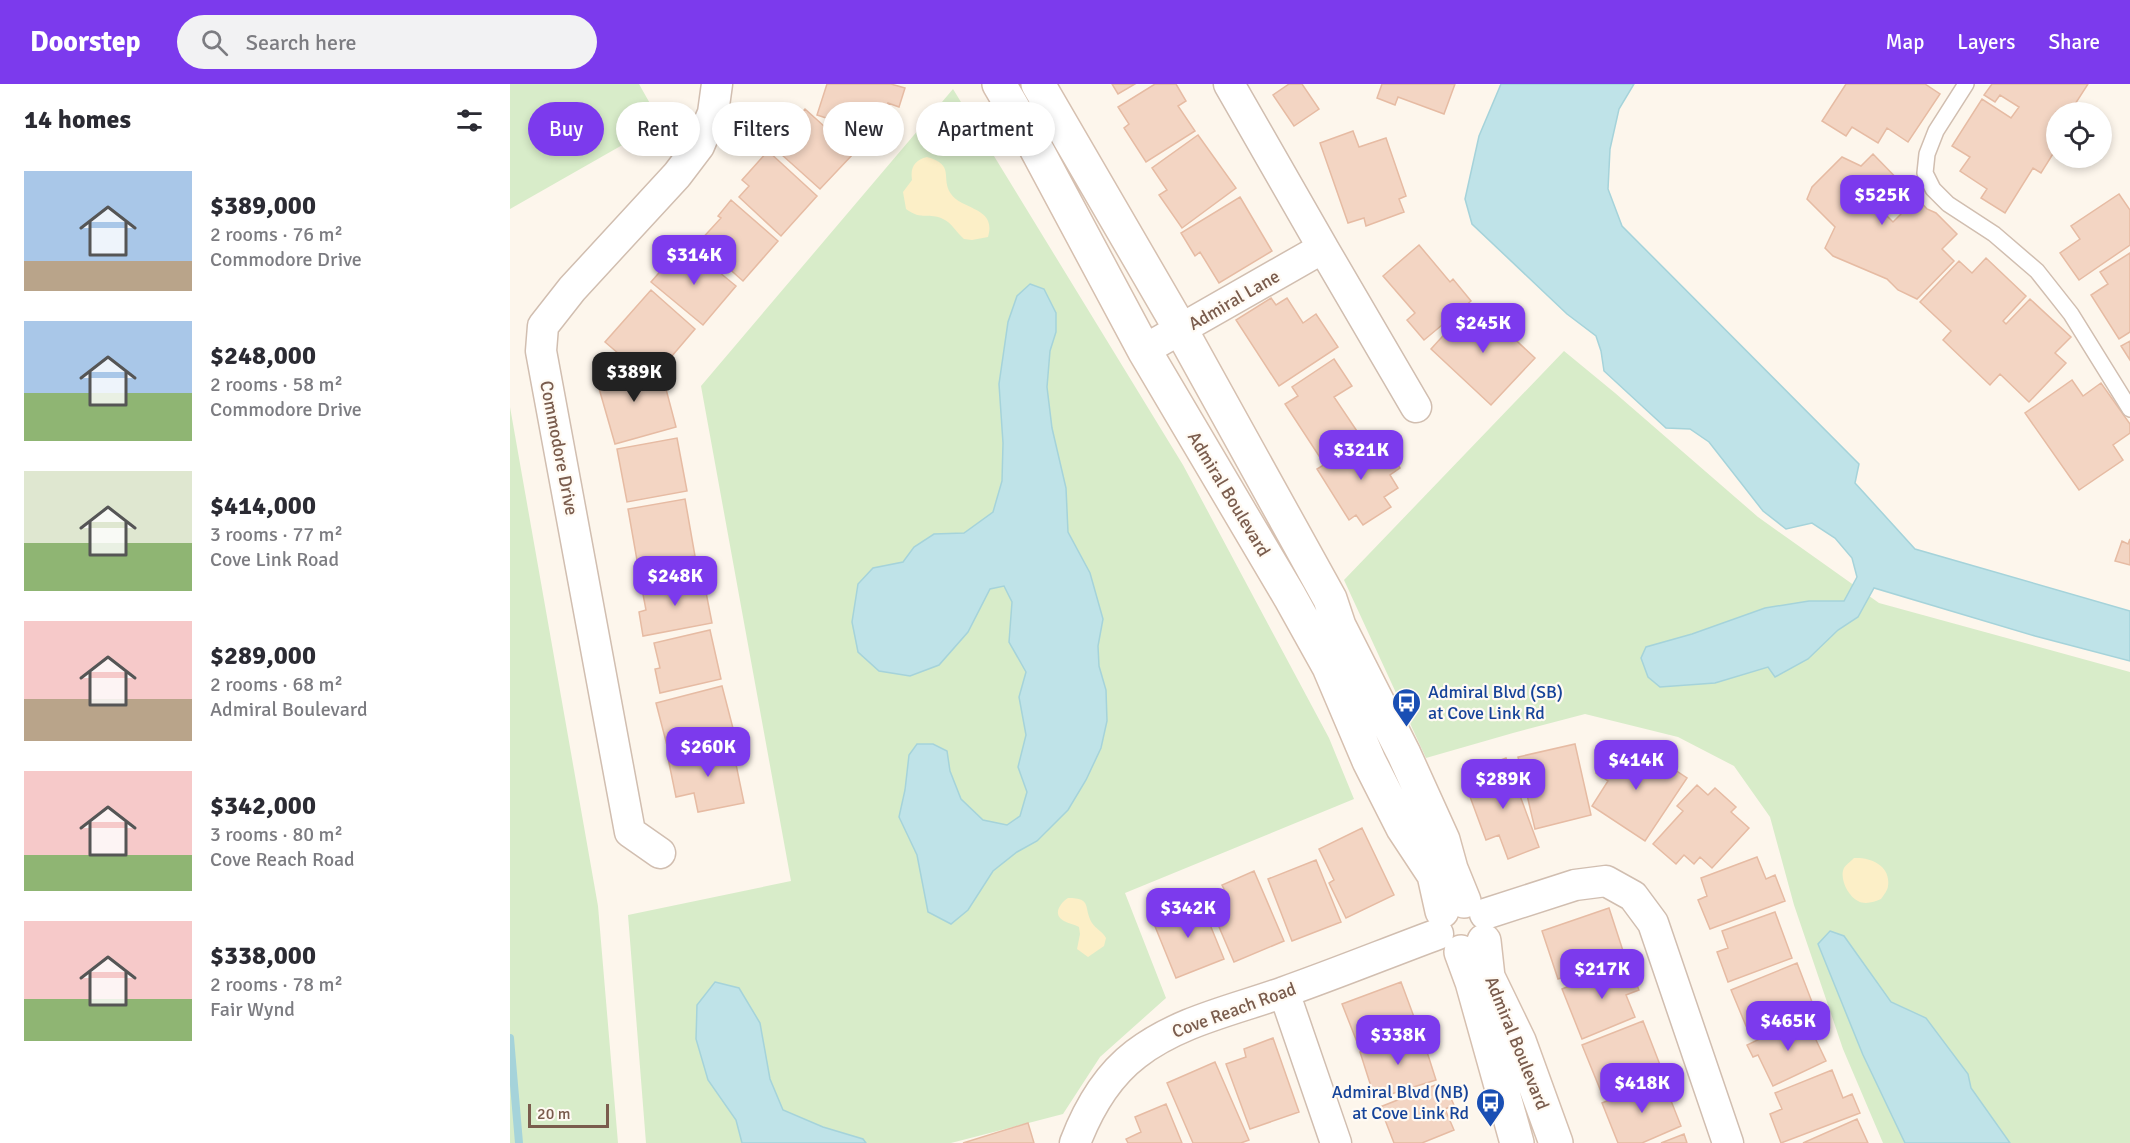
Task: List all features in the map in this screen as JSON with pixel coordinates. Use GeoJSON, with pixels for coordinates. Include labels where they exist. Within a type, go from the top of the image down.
{"type":"FeatureCollection","features":[{"type":"Feature","properties":{"kind":"street","name":"Commodore Drive"},"geometry":{"type":"LineString","coordinates":[[660,853],[630,832],[541,351],[543,326],[572,289],[677,175],[699,146],[713,113],[717,84]]}},
{"type":"Feature","properties":{"kind":"street","name":"Admiral Boulevard"},"geometry":{"type":"LineString","coordinates":[[999,84],[1030,137],[1144,350],[1284,586],[1329,667],[1369,761],[1403,828],[1434,875],[1520,1041],[1556,1143]]}},
{"type":"Feature","properties":{"kind":"street","name":"Admiral Boulevard"},"geometry":{"type":"LineString","coordinates":[[1038,84],[1181,330],[1330,599],[1339,626],[1404,754],[1443,840],[1451,869],[1472,982],[1517,1143]]}},
{"type":"Feature","properties":{"kind":"street"},"geometry":{"type":"LineString","coordinates":[[1229,84],[1416,407]]}},
{"type":"Feature","properties":{"kind":"street","name":"Admiral Lane"},"geometry":{"type":"LineString","coordinates":[[1144,350],[1323,249]]}},
{"type":"Feature","properties":{"kind":"street","name":"Cove Reach Road"},"geometry":{"type":"LineString","coordinates":[[1075,1143],[1094,1102],[1110,1080],[1136,1054],[1173,1030],[1284,992],[1575,885],[1606,882],[1633,896],[1653,923],[1728,1143]]}},
{"type":"Feature","properties":{"kind":"street"},"geometry":{"type":"LineString","coordinates":[[1284,992],[1336,1143]]}},
{"type":"Feature","properties":{"kind":"lane"},"geometry":{"type":"LineString","coordinates":[[1966,84],[1936,131],[1927,154],[1926,173],[1933,189],[1948,204],[1994,234],[2037,271],[2071,314],[2130,409]]}},
{"type":"Feature","properties":{"kind":"green space"},"geometry":{"type":"Polygon","coordinates":[[[510,84],[639,84],[649,102],[616,102],[616,149],[604,155],[604,102],[528,102],[528,156],[603,156],[510,209],[510,84]]]}},
{"type":"Feature","properties":{"kind":"green space"},"geometry":{"type":"Polygon","coordinates":[[[953,89],[961,102],[942,102],[953,89]]]}},
{"type":"Feature","properties":{"kind":"green space"},"geometry":{"type":"Polygon","coordinates":[[[916,133],[916,156],[994,156],[1183,465],[1329,738],[1354,799],[1125,893],[1166,998],[1100,1057],[1063,1114],[951,1143],[646,1143],[628,915],[791,881],[701,386],[896,156],[904,156],[904,147],[916,133]]]}},
{"type":"Feature","properties":{"kind":"green space"},"geometry":{"type":"Polygon","coordinates":[[[1564,351],[1758,517],[1879,603],[2130,672],[2130,1143],[1883,1143],[1843,1049],[1794,905],[1770,817],[1734,766],[1678,737],[1585,714],[1426,758],[1344,580],[1564,351]]]}},
{"type":"Feature","properties":{"kind":"green space"},"geometry":{"type":"Polygon","coordinates":[[[510,407],[598,906],[618,1143],[510,1143],[510,407]]]}},
{"type":"Feature","properties":{"kind":"sand"},"geometry":{"type":"Polygon","coordinates":[[[927,157],[936,160],[944,168],[951,194],[983,214],[988,220],[988,237],[964,239],[943,219],[917,215],[906,209],[903,192],[912,180],[916,162],[927,157]]]}},
{"type":"Feature","properties":{"kind":"sand"},"geometry":{"type":"Polygon","coordinates":[[[1854,858],[1873,861],[1883,868],[1888,879],[1888,888],[1881,899],[1864,903],[1854,899],[1848,891],[1843,872],[1854,858]]]}},
{"type":"Feature","properties":{"kind":"sand"},"geometry":{"type":"Polygon","coordinates":[[[1068,898],[1076,898],[1084,902],[1092,923],[1106,938],[1104,946],[1088,957],[1077,949],[1079,927],[1058,916],[1058,909],[1068,898]]]}},
{"type":"Feature","properties":{"kind":"water"},"geometry":{"type":"Polygon","coordinates":[[[1501,84],[1634,84],[1619,109],[1610,149],[1608,189],[1622,226],[1859,464],[1855,483],[1915,549],[2130,611],[2130,661],[2035,636],[1874,588],[1858,617],[1838,630],[1808,659],[1775,677],[1768,667],[1715,683],[1660,687],[1648,677],[1641,658],[1646,647],[1692,634],[1765,608],[1809,601],[1844,601],[1857,577],[1852,558],[1835,538],[1812,523],[1786,529],[1763,511],[1709,442],[1690,429],[1666,428],[1604,371],[1596,336],[1567,314],[1472,224],[1465,199],[1479,136],[1501,84]]]}},
{"type":"Feature","properties":{"kind":"water"},"geometry":{"type":"Polygon","coordinates":[[[1030,284],[1044,289],[1056,313],[1056,332],[1050,351],[1047,387],[1052,428],[1066,488],[1068,532],[1090,573],[1103,619],[1098,646],[1099,666],[1106,690],[1107,721],[1101,748],[1068,810],[1037,841],[1017,852],[993,871],[968,910],[951,924],[928,912],[917,855],[899,817],[909,755],[917,744],[933,744],[947,751],[950,771],[961,799],[983,820],[1007,825],[1020,816],[1027,792],[1018,767],[1026,735],[1019,697],[1026,672],[1009,642],[1012,602],[1004,586],[990,589],[968,632],[939,665],[910,676],[879,671],[858,652],[852,622],[858,584],[873,568],[903,562],[914,547],[934,534],[964,533],[993,512],[1002,481],[1003,443],[999,384],[1008,322],[1017,296],[1030,284]]]}},
{"type":"Feature","properties":{"kind":"water"},"geometry":{"type":"Polygon","coordinates":[[[1830,931],[1844,936],[1891,1002],[1926,1018],[1968,1074],[1971,1088],[2010,1143],[1905,1143],[1863,1055],[1818,944],[1830,931]]]}},
{"type":"Feature","properties":{"kind":"water"},"geometry":{"type":"Polygon","coordinates":[[[715,982],[739,988],[760,1023],[770,1079],[783,1110],[823,1127],[863,1139],[866,1143],[742,1143],[736,1120],[708,1080],[696,1039],[697,1005],[715,982]]]}},
{"type":"Feature","properties":{"kind":"building"},"geometry":{"type":"Polygon","coordinates":[[[827,84],[891,84],[905,88],[901,102],[823,102],[823,117],[817,115],[827,84]]]}},
{"type":"Feature","properties":{"kind":"building"},"geometry":{"type":"Polygon","coordinates":[[[1112,84],[1135,84],[1118,94],[1112,84]]]}},
{"type":"Feature","properties":{"kind":"building"},"geometry":{"type":"Polygon","coordinates":[[[1155,84],[1176,84],[1186,101],[1178,106],[1195,131],[1146,162],[1124,128],[1129,124],[1118,107],[1155,84]]]}},
{"type":"Feature","properties":{"kind":"building"},"geometry":{"type":"Polygon","coordinates":[[[1289,84],[1302,84],[1319,109],[1294,126],[1273,95],[1289,84]]]}},
{"type":"Feature","properties":{"kind":"building"},"geometry":{"type":"Polygon","coordinates":[[[1382,84],[1455,84],[1444,114],[1398,97],[1395,105],[1377,98],[1382,84]]]}},
{"type":"Feature","properties":{"kind":"building"},"geometry":{"type":"Polygon","coordinates":[[[1846,84],[1925,84],[1940,94],[1908,142],[1887,128],[1878,143],[1852,127],[1846,136],[1822,121],[1846,84]]]}},
{"type":"Feature","properties":{"kind":"building"},"geometry":{"type":"Polygon","coordinates":[[[1992,84],[2088,84],[2076,102],[2046,102],[2046,165],[2041,173],[2033,168],[2005,213],[1981,198],[1987,189],[1960,171],[1970,157],[1952,146],[1982,99],[2011,118],[2019,107],[2000,95],[1995,102],[1984,95],[1992,84]]]}},
{"type":"Feature","properties":{"kind":"building"},"geometry":{"type":"Polygon","coordinates":[[[811,114],[823,125],[823,156],[851,156],[820,189],[783,156],[811,156],[811,114]]]}},
{"type":"Feature","properties":{"kind":"building"},"geometry":{"type":"Polygon","coordinates":[[[1353,131],[1359,147],[1386,138],[1406,196],[1399,199],[1404,212],[1366,226],[1364,218],[1348,223],[1320,143],[1353,131]]]}},
{"type":"Feature","properties":{"kind":"building"},"geometry":{"type":"Polygon","coordinates":[[[1198,135],[1236,188],[1182,228],[1159,195],[1167,190],[1152,168],[1198,135]]]}},
{"type":"Feature","properties":{"kind":"building"},"geometry":{"type":"Polygon","coordinates":[[[1873,154],[1908,190],[1906,196],[1886,215],[1893,222],[1917,198],[1957,234],[1942,249],[1954,261],[1917,299],[1898,290],[1887,279],[1833,256],[1825,248],[1835,227],[1807,199],[1812,187],[1842,157],[1861,166],[1873,154]]]}},
{"type":"Feature","properties":{"kind":"building"},"geometry":{"type":"Polygon","coordinates":[[[764,156],[773,156],[817,196],[781,236],[739,197],[749,186],[742,180],[764,156]]]}},
{"type":"Feature","properties":{"kind":"building"},"geometry":{"type":"Polygon","coordinates":[[[2119,194],[2130,210],[2130,245],[2079,280],[2060,253],[2080,239],[2071,226],[2119,194]]]}},
{"type":"Feature","properties":{"kind":"building"},"geometry":{"type":"Polygon","coordinates":[[[1240,197],[1272,251],[1219,283],[1200,252],[1195,256],[1181,233],[1240,197]]]}},
{"type":"Feature","properties":{"kind":"building"},"geometry":{"type":"Polygon","coordinates":[[[731,200],[778,241],[743,281],[699,242],[721,218],[718,216],[731,200]]]}},
{"type":"Feature","properties":{"kind":"building"},"geometry":{"type":"Polygon","coordinates":[[[1419,245],[1450,282],[1453,279],[1471,301],[1424,340],[1407,320],[1415,313],[1383,276],[1419,245]]]}},
{"type":"Feature","properties":{"kind":"building"},"geometry":{"type":"Polygon","coordinates":[[[691,249],[736,286],[703,325],[651,282],[671,259],[678,264],[691,249]]]}},
{"type":"Feature","properties":{"kind":"building"},"geometry":{"type":"Polygon","coordinates":[[[2130,253],[2130,332],[2119,339],[2091,295],[2108,284],[2100,272],[2130,253]]]}},
{"type":"Feature","properties":{"kind":"building"},"geometry":{"type":"Polygon","coordinates":[[[1986,258],[2026,296],[2003,321],[2006,324],[2030,299],[2071,337],[2055,353],[2066,363],[2029,402],[2000,374],[1990,385],[1943,340],[1951,331],[1920,302],[1959,261],[1972,273],[1986,258]]]}},
{"type":"Feature","properties":{"kind":"building"},"geometry":{"type":"Polygon","coordinates":[[[651,290],[695,329],[660,370],[643,355],[633,366],[605,342],[651,290]]]}},
{"type":"Feature","properties":{"kind":"building"},"geometry":{"type":"Polygon","coordinates":[[[1271,298],[1276,305],[1287,298],[1303,323],[1316,314],[1338,347],[1279,386],[1236,320],[1271,298]]]}},
{"type":"Feature","properties":{"kind":"building"},"geometry":{"type":"Polygon","coordinates":[[[1479,306],[1535,358],[1491,405],[1431,349],[1461,316],[1465,320],[1479,306]]]}},
{"type":"Feature","properties":{"kind":"building"},"geometry":{"type":"Polygon","coordinates":[[[2130,341],[2130,360],[2121,346],[2130,341]]]}},
{"type":"Feature","properties":{"kind":"building"},"geometry":{"type":"Polygon","coordinates":[[[1334,359],[1352,386],[1334,397],[1359,434],[1321,459],[1285,404],[1298,396],[1292,387],[1334,359]]]}},
{"type":"Feature","properties":{"kind":"building"},"geometry":{"type":"Polygon","coordinates":[[[624,362],[629,379],[661,370],[676,427],[615,444],[594,371],[624,362]]]}},
{"type":"Feature","properties":{"kind":"building"},"geometry":{"type":"Polygon","coordinates":[[[2072,380],[2083,396],[2101,383],[2130,424],[2130,433],[2113,445],[2123,460],[2079,490],[2025,413],[2072,380]]]}},
{"type":"Feature","properties":{"kind":"building"},"geometry":{"type":"Polygon","coordinates":[[[1369,437],[1382,458],[1391,453],[1400,468],[1390,475],[1398,488],[1384,497],[1391,507],[1363,525],[1356,515],[1349,520],[1317,469],[1369,437]]]}},
{"type":"Feature","properties":{"kind":"building"},"geometry":{"type":"Polygon","coordinates":[[[677,438],[687,491],[627,502],[617,449],[677,438]]]}},
{"type":"Feature","properties":{"kind":"building"},"geometry":{"type":"Polygon","coordinates":[[[685,499],[695,556],[638,566],[628,509],[685,499]]]}},
{"type":"Feature","properties":{"kind":"building"},"geometry":{"type":"Polygon","coordinates":[[[2130,539],[2130,565],[2115,561],[2122,541],[2128,544],[2130,539]]]}},
{"type":"Feature","properties":{"kind":"building"},"geometry":{"type":"Polygon","coordinates":[[[703,577],[712,623],[643,636],[639,612],[646,610],[642,589],[703,577]]]}},
{"type":"Feature","properties":{"kind":"building"},"geometry":{"type":"Polygon","coordinates":[[[710,630],[721,679],[660,693],[655,669],[660,668],[654,643],[710,630]]]}},
{"type":"Feature","properties":{"kind":"building"},"geometry":{"type":"Polygon","coordinates":[[[722,686],[735,736],[669,753],[656,703],[722,686]]]}},
{"type":"Feature","properties":{"kind":"building"},"geometry":{"type":"Polygon","coordinates":[[[1617,743],[1654,768],[1660,760],[1687,778],[1645,841],[1592,806],[1608,781],[1596,773],[1617,743]]]}},
{"type":"Feature","properties":{"kind":"building"},"geometry":{"type":"Polygon","coordinates":[[[1575,744],[1591,815],[1535,829],[1518,757],[1575,744]]]}},
{"type":"Feature","properties":{"kind":"building"},"geometry":{"type":"Polygon","coordinates":[[[732,745],[744,803],[698,812],[694,793],[676,797],[668,758],[732,745]]]}},
{"type":"Feature","properties":{"kind":"building"},"geometry":{"type":"Polygon","coordinates":[[[1506,758],[1539,847],[1508,859],[1499,835],[1486,840],[1469,794],[1482,789],[1475,770],[1506,758]]]}},
{"type":"Feature","properties":{"kind":"building"},"geometry":{"type":"Polygon","coordinates":[[[1697,785],[1708,795],[1715,788],[1736,807],[1731,812],[1749,828],[1712,868],[1700,857],[1694,864],[1684,855],[1676,864],[1653,844],[1683,811],[1677,806],[1697,785]]]}},
{"type":"Feature","properties":{"kind":"building"},"geometry":{"type":"Polygon","coordinates":[[[1362,828],[1394,895],[1346,918],[1329,883],[1334,880],[1319,849],[1362,828]]]}},
{"type":"Feature","properties":{"kind":"building"},"geometry":{"type":"Polygon","coordinates":[[[1757,857],[1766,879],[1775,875],[1785,901],[1710,929],[1698,900],[1707,896],[1701,878],[1757,857]]]}},
{"type":"Feature","properties":{"kind":"building"},"geometry":{"type":"Polygon","coordinates":[[[1316,860],[1341,922],[1292,941],[1268,879],[1316,860]]]}},
{"type":"Feature","properties":{"kind":"building"},"geometry":{"type":"Polygon","coordinates":[[[1254,871],[1284,941],[1234,962],[1207,899],[1225,891],[1222,885],[1254,871]]]}},
{"type":"Feature","properties":{"kind":"building"},"geometry":{"type":"Polygon","coordinates":[[[1200,900],[1224,959],[1176,978],[1152,919],[1200,900]]]}},
{"type":"Feature","properties":{"kind":"building"},"geometry":{"type":"Polygon","coordinates":[[[1609,908],[1625,957],[1558,979],[1542,931],[1609,908]]]}},
{"type":"Feature","properties":{"kind":"building"},"geometry":{"type":"Polygon","coordinates":[[[1775,912],[1792,958],[1728,982],[1717,952],[1728,948],[1722,931],[1775,912]]]}},
{"type":"Feature","properties":{"kind":"building"},"geometry":{"type":"Polygon","coordinates":[[[1628,962],[1639,990],[1626,995],[1635,1017],[1582,1039],[1562,989],[1628,962]]]}},
{"type":"Feature","properties":{"kind":"building"},"geometry":{"type":"Polygon","coordinates":[[[1797,963],[1812,1002],[1797,1008],[1799,1013],[1749,1033],[1731,990],[1797,963]]]}},
{"type":"Feature","properties":{"kind":"building"},"geometry":{"type":"Polygon","coordinates":[[[1401,982],[1417,1025],[1359,1047],[1342,1004],[1401,982]]]}},
{"type":"Feature","properties":{"kind":"building"},"geometry":{"type":"Polygon","coordinates":[[[1805,1017],[1826,1061],[1773,1086],[1758,1055],[1753,1057],[1747,1045],[1805,1017]]]}},
{"type":"Feature","properties":{"kind":"building"},"geometry":{"type":"Polygon","coordinates":[[[1643,1021],[1662,1070],[1602,1094],[1582,1045],[1643,1021]]]}},
{"type":"Feature","properties":{"kind":"building"},"geometry":{"type":"Polygon","coordinates":[[[1421,1033],[1436,1080],[1375,1099],[1360,1052],[1421,1033]]]}},
{"type":"Feature","properties":{"kind":"building"},"geometry":{"type":"Polygon","coordinates":[[[1273,1038],[1299,1112],[1250,1129],[1226,1064],[1246,1057],[1244,1049],[1273,1038]]]}},
{"type":"Feature","properties":{"kind":"building"},"geometry":{"type":"Polygon","coordinates":[[[1215,1062],[1249,1140],[1241,1143],[1193,1143],[1167,1083],[1215,1062]]]}},
{"type":"Feature","properties":{"kind":"building"},"geometry":{"type":"Polygon","coordinates":[[[1832,1070],[1843,1098],[1852,1094],[1860,1113],[1781,1143],[1770,1114],[1782,1109],[1775,1093],[1832,1070]]]}},
{"type":"Feature","properties":{"kind":"building"},"geometry":{"type":"Polygon","coordinates":[[[1662,1078],[1681,1126],[1642,1143],[1618,1143],[1602,1103],[1662,1078]]]}},
{"type":"Feature","properties":{"kind":"building"},"geometry":{"type":"Polygon","coordinates":[[[1438,1084],[1443,1096],[1449,1094],[1454,1105],[1445,1109],[1454,1130],[1422,1143],[1394,1143],[1380,1107],[1438,1084]]]}},
{"type":"Feature","properties":{"kind":"building"},"geometry":{"type":"Polygon","coordinates":[[[1166,1104],[1182,1143],[1128,1143],[1126,1139],[1141,1132],[1135,1117],[1166,1104]]]}},
{"type":"Feature","properties":{"kind":"building"},"geometry":{"type":"Polygon","coordinates":[[[1857,1119],[1868,1143],[1803,1143],[1857,1119]]]}},
{"type":"Feature","properties":{"kind":"building"},"geometry":{"type":"Polygon","coordinates":[[[1028,1123],[1034,1143],[963,1143],[1028,1123]]]}},
{"type":"Feature","properties":{"kind":"building"},"geometry":{"type":"Polygon","coordinates":[[[1684,1134],[1687,1143],[1661,1143],[1684,1134]]]}},
{"type":"Feature","properties":{"kind":"waterway"},"geometry":{"type":"LineString","coordinates":[[510,1038],[519,1143]]}},
{"type":"Feature","properties":{"kind":"place","name":"Admiral Blvd (SB) at Cove Link Rd"},"geometry":{"type":"Point","coordinates":[1407,728]}},
{"type":"Feature","properties":{"kind":"place","name":"Admiral Blvd (NB) at Cove Link Rd"},"geometry":{"type":"Point","coordinates":[1490,1128]}}]}
